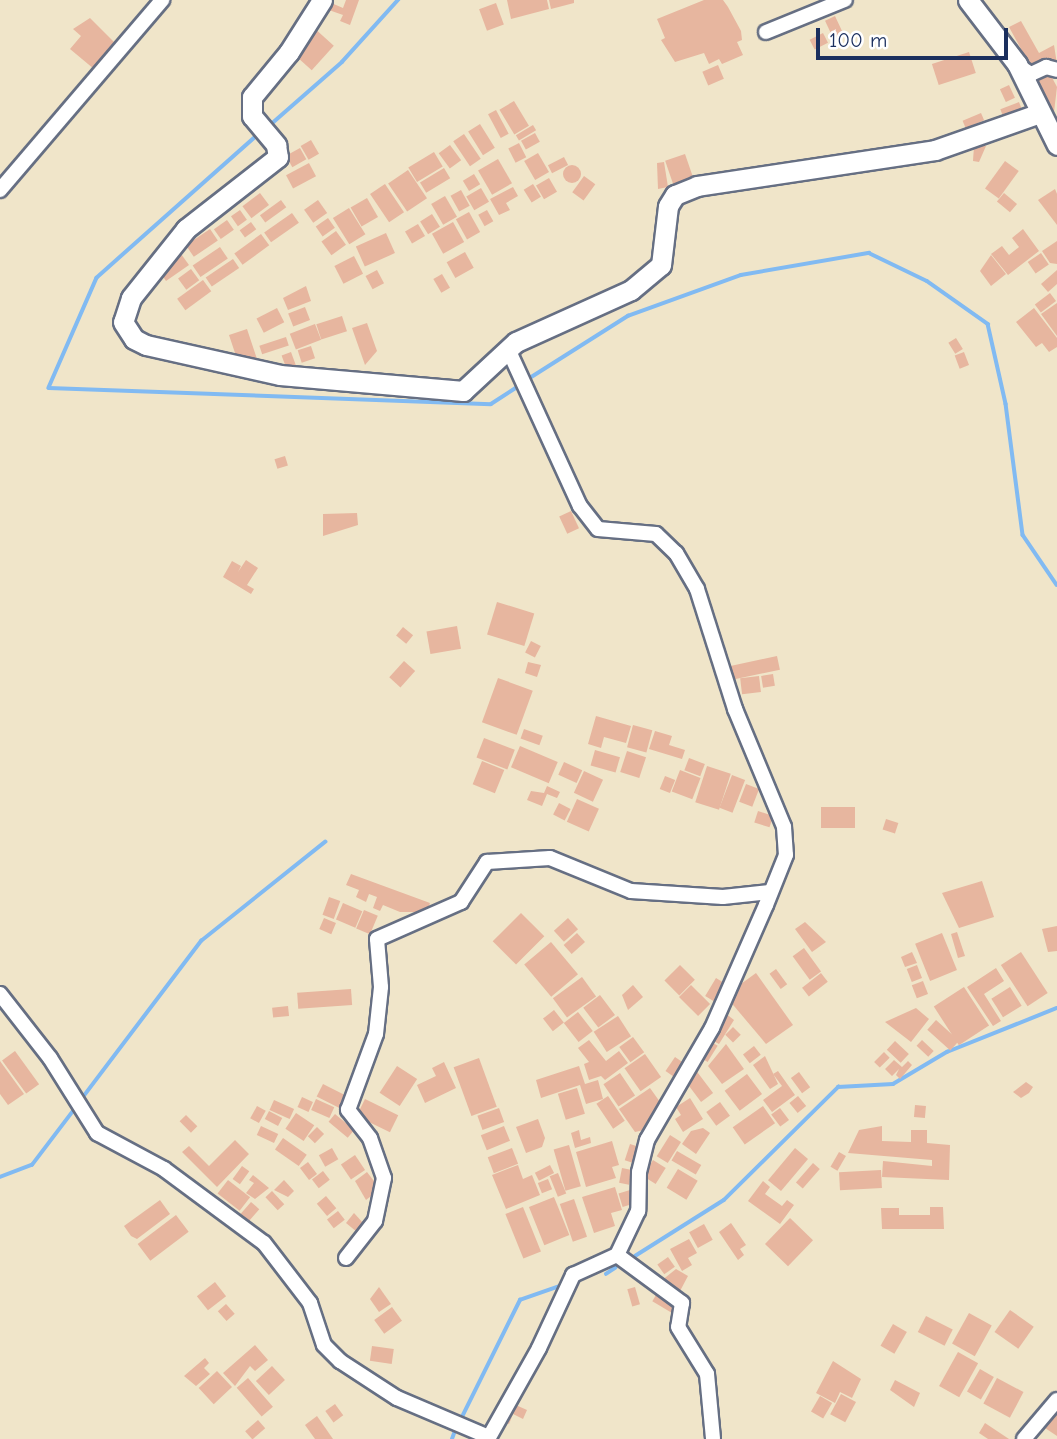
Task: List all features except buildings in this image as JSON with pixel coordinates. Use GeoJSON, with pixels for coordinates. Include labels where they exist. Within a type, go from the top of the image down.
{"type":"FeatureCollection","features":[{"type":"Feature","properties":{"kind":"street"},"geometry":{"type":"LineString","coordinates":[[0,190],[162,0]]}},
{"type":"Feature","properties":{"kind":"street"},"geometry":{"type":"LineString","coordinates":[[322,0],[289,52],[260,82],[252,97],[252,116],[276,145],[278,157],[186,229],[131,298],[124,322],[134,339],[164,352],[280,375],[463,391],[508,349],[631,290],[662,265],[668,206],[675,194],[697,186],[935,149],[1040,113]]}},
{"type":"Feature","properties":{"kind":"street"},"geometry":{"type":"LineString","coordinates":[[766,32],[845,0]]}},
{"type":"Feature","properties":{"kind":"street"},"geometry":{"type":"LineString","coordinates":[[968,0],[1017,64],[1057,145]]}},
{"type":"Feature","properties":{"kind":"street"},"geometry":{"type":"LineString","coordinates":[[1017,64],[1031,74],[1046,67],[1057,70]]}},
{"type":"Feature","properties":{"kind":"street"},"geometry":{"type":"LineString","coordinates":[[0,994],[50,1058],[97,1133],[173,1175],[264,1243],[310,1303],[324,1345],[355,1373],[397,1398],[489,1438],[540,1348],[573,1275],[617,1255],[632,1228],[638,1211],[639,1172],[647,1140],[712,1028],[786,855],[784,827],[735,709],[697,589],[676,553],[656,534],[598,529],[575,496],[508,349]]}},
{"type":"Feature","properties":{"kind":"street"},"geometry":{"type":"LineString","coordinates":[[346,1258],[375,1221],[384,1178],[370,1138],[348,1110],[376,1034],[381,987],[377,939],[461,902],[487,863],[550,858],[631,891],[723,897],[769,892]]}},
{"type":"Feature","properties":{"kind":"street"},"geometry":{"type":"LineString","coordinates":[[617,1255],[682,1303],[678,1327],[707,1374],[713,1439]]}},
{"type":"Feature","properties":{"kind":"street"},"geometry":{"type":"LineString","coordinates":[[1024,1439],[1057,1400]]}},
{"type":"Feature","properties":{"kind":"waterway"},"geometry":{"type":"LineString","coordinates":[[269,126],[342,62],[398,0]]}},
{"type":"Feature","properties":{"kind":"waterway"},"geometry":{"type":"LineString","coordinates":[[258,135],[97,278],[49,388],[491,404],[519,386]]}},
{"type":"Feature","properties":{"kind":"waterway"},"geometry":{"type":"LineString","coordinates":[[525,381],[628,316],[741,275],[869,253],[927,281],[988,324],[1006,404],[1023,535],[1057,585]]}},
{"type":"Feature","properties":{"kind":"waterway"},"geometry":{"type":"LineString","coordinates":[[80,1101],[201,941],[325,842]]}},
{"type":"Feature","properties":{"kind":"waterway"},"geometry":{"type":"LineString","coordinates":[[635,1256],[724,1200],[838,1087],[893,1084],[947,1052],[1057,1008]]}},
{"type":"Feature","properties":{"kind":"waterway"},"geometry":{"type":"LineString","coordinates":[[0,1177],[32,1165],[76,1107]]}},
{"type":"Feature","properties":{"kind":"waterway"},"geometry":{"type":"LineString","coordinates":[[606,1274],[615,1268]]}},
{"type":"Feature","properties":{"kind":"waterway"},"geometry":{"type":"LineString","coordinates":[[460,1421],[520,1300],[560,1286]]}},
{"type":"Feature","properties":{"kind":"waterway"},"geometry":{"type":"LineString","coordinates":[[452,1439],[456,1428]]}}]}
